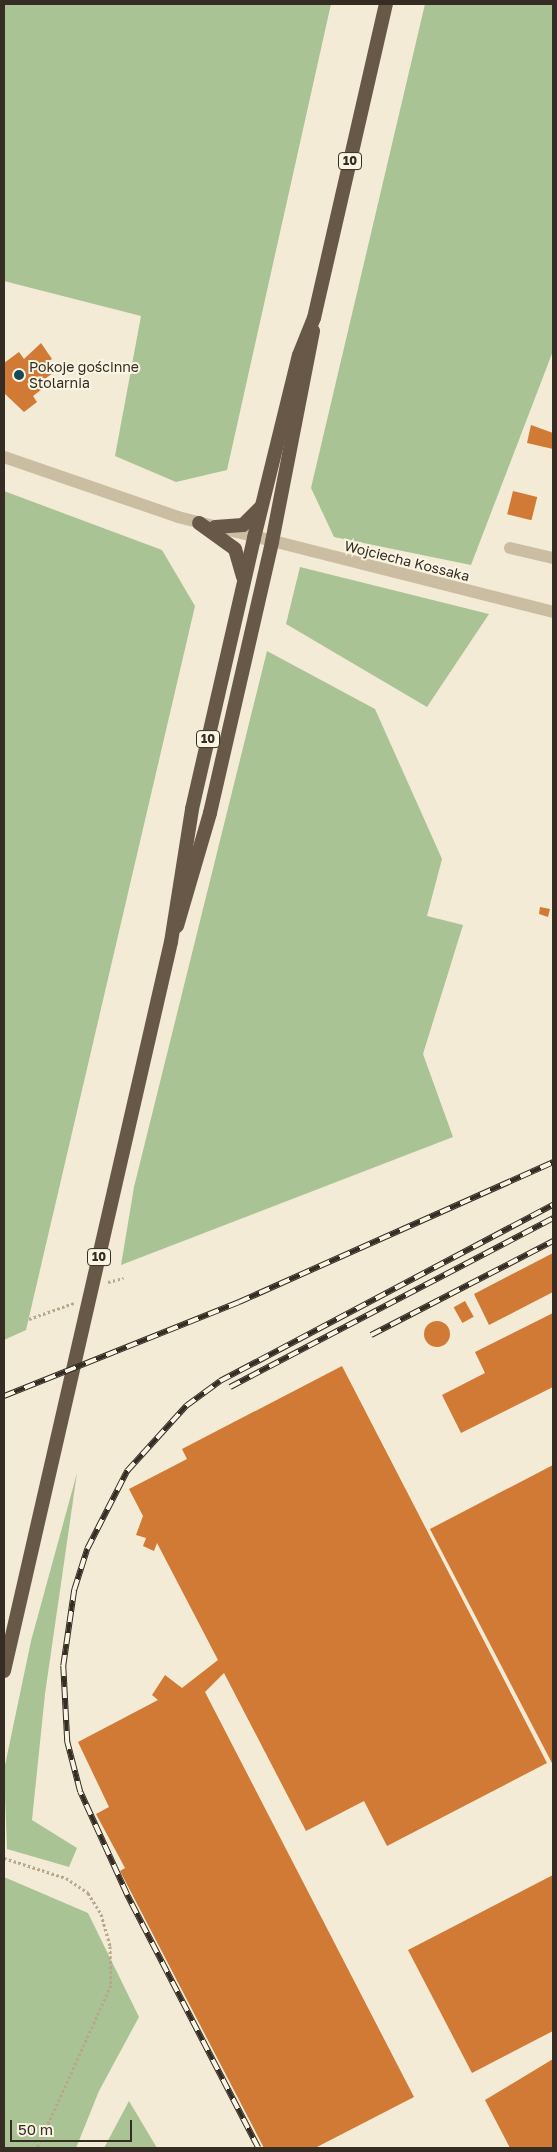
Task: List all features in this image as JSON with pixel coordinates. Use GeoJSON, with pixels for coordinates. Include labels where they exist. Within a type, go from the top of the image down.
{"type":"FeatureCollection","features":[{"type":"Feature","properties":{"kind":"highway","name":"10"},"geometry":{"type":"LineString","coordinates":[[4,1671],[171,942],[192,810],[243,585],[300,355],[314,318],[386,4]]}},
{"type":"Feature","properties":{"kind":"highway","name":"10"},"geometry":{"type":"LineString","coordinates":[[171,942],[188,899],[272,542],[311,358],[314,318]]}},
{"type":"Feature","properties":{"kind":"highway"},"geometry":{"type":"LineString","coordinates":[[215,527],[243,525],[262,506]]}},
{"type":"Feature","properties":{"kind":"highway"},"geometry":{"type":"LineString","coordinates":[[199,523],[235,550],[243,585]]}},
{"type":"Feature","properties":{"kind":"street","name":"Wojciecha Kossaka"},"geometry":{"type":"LineString","coordinates":[[4,457],[199,523],[553,612]]}},
{"type":"Feature","properties":{"kind":"street"},"geometry":{"type":"LineString","coordinates":[[510,548],[553,558]]}},
{"type":"Feature","properties":{"kind":"path"},"geometry":{"type":"LineString","coordinates":[[29,1319],[89,1300]]}},
{"type":"Feature","properties":{"kind":"path"},"geometry":{"type":"LineString","coordinates":[[4,1858],[66,1878],[88,1893],[101,1914],[110,1946],[111,1985],[37,2148]]}},
{"type":"Feature","properties":{"kind":"green space"},"geometry":{"type":"Polygon","coordinates":[[[4,4],[331,4],[227,470],[176,482],[115,456],[141,316],[4,281],[4,4]]]}},
{"type":"Feature","properties":{"kind":"green space"},"geometry":{"type":"Polygon","coordinates":[[[425,4],[553,4],[553,351],[471,565],[334,537],[311,488],[425,4]]]}},
{"type":"Feature","properties":{"kind":"green space"},"geometry":{"type":"Polygon","coordinates":[[[4,491],[162,550],[195,606],[26,1330],[4,1340],[4,491]]]}},
{"type":"Feature","properties":{"kind":"green space"},"geometry":{"type":"Polygon","coordinates":[[[300,567],[489,614],[427,707],[286,624],[300,567]]]}},
{"type":"Feature","properties":{"kind":"green space"},"geometry":{"type":"Polygon","coordinates":[[[267,651],[375,709],[442,859],[427,916],[463,925],[423,1054],[453,1137],[121,1265],[134,1187],[267,651]]]}},
{"type":"Feature","properties":{"kind":"green space"},"geometry":{"type":"Polygon","coordinates":[[[77,1473],[45,1694],[32,1820],[77,1848],[69,1867],[7,1849],[4,1770],[31,1641],[77,1473]]]}},
{"type":"Feature","properties":{"kind":"green space"},"geometry":{"type":"Polygon","coordinates":[[[4,1877],[88,1913],[139,2017],[99,2091],[76,2148],[4,2148],[4,1877]]]}},
{"type":"Feature","properties":{"kind":"green space"},"geometry":{"type":"Polygon","coordinates":[[[129,2101],[157,2148],[104,2148],[129,2101]]]}},
{"type":"Feature","properties":{"kind":"building"},"geometry":{"type":"Polygon","coordinates":[[[41,343],[52,359],[46,363],[53,373],[42,381],[46,386],[33,396],[37,402],[24,412],[4,393],[4,363],[19,352],[24,359],[41,343]]]}},
{"type":"Feature","properties":{"kind":"building"},"geometry":{"type":"Polygon","coordinates":[[[531,425],[553,433],[553,449],[527,443],[531,425]]]}},
{"type":"Feature","properties":{"kind":"building"},"geometry":{"type":"Polygon","coordinates":[[[513,491],[537,497],[531,520],[507,514],[513,491]]]}},
{"type":"Feature","properties":{"kind":"building"},"geometry":{"type":"Polygon","coordinates":[[[540,907],[550,909],[548,917],[539,914],[540,907]]]}},
{"type":"Feature","properties":{"kind":"building"},"geometry":{"type":"Polygon","coordinates":[[[553,1253],[553,1292],[489,1325],[474,1294],[553,1253]]]}},
{"type":"Feature","properties":{"kind":"building"},"geometry":{"type":"Polygon","coordinates":[[[465,1301],[474,1317],[462,1323],[454,1307],[465,1301]]]}},
{"type":"Feature","properties":{"kind":"building"},"geometry":{"type":"Polygon","coordinates":[[[553,1313],[553,1387],[461,1433],[442,1395],[485,1373],[475,1352],[553,1313]]]}},
{"type":"Feature","properties":{"kind":"building"},"geometry":{"type":"Polygon","coordinates":[[[437,1321],[446,1325],[450,1334],[446,1343],[437,1347],[428,1343],[424,1334],[428,1325],[437,1321]]]}},
{"type":"Feature","properties":{"kind":"building"},"geometry":{"type":"Polygon","coordinates":[[[342,1366],[547,1763],[387,1846],[364,1801],[306,1831],[224,1673],[205,1692],[414,2097],[315,2148],[264,2148],[120,1871],[125,1868],[96,1814],[109,1807],[78,1742],[158,1700],[152,1695],[165,1675],[182,1688],[218,1660],[157,1543],[154,1551],[143,1546],[146,1538],[136,1535],[143,1516],[129,1489],[187,1459],[182,1449],[342,1366]]]}},
{"type":"Feature","properties":{"kind":"building"},"geometry":{"type":"Polygon","coordinates":[[[553,1465],[553,1765],[430,1529],[553,1465]]]}},
{"type":"Feature","properties":{"kind":"building"},"geometry":{"type":"Polygon","coordinates":[[[553,1875],[553,2031],[472,2073],[408,1950],[553,1875]]]}},
{"type":"Feature","properties":{"kind":"building"},"geometry":{"type":"Polygon","coordinates":[[[553,2059],[553,2148],[510,2148],[485,2100],[553,2059]]]}},
{"type":"Feature","properties":{"kind":"railway"},"geometry":{"type":"LineString","coordinates":[[4,1396],[239,1302],[553,1162]]}},
{"type":"Feature","properties":{"kind":"railway"},"geometry":{"type":"LineString","coordinates":[[258,2148],[127,1895],[80,1792],[67,1742],[63,1666],[74,1590],[87,1549],[127,1471],[186,1406],[220,1381],[553,1205]]}},
{"type":"Feature","properties":{"kind":"railway"},"geometry":{"type":"LineString","coordinates":[[230,1387],[553,1218]]}},
{"type":"Feature","properties":{"kind":"railway"},"geometry":{"type":"LineString","coordinates":[[371,1335],[553,1241]]}},
{"type":"Feature","properties":{"kind":"place","name":"Pokoje gościnne Stolarnia"},"geometry":{"type":"Point","coordinates":[19,375]}}]}
